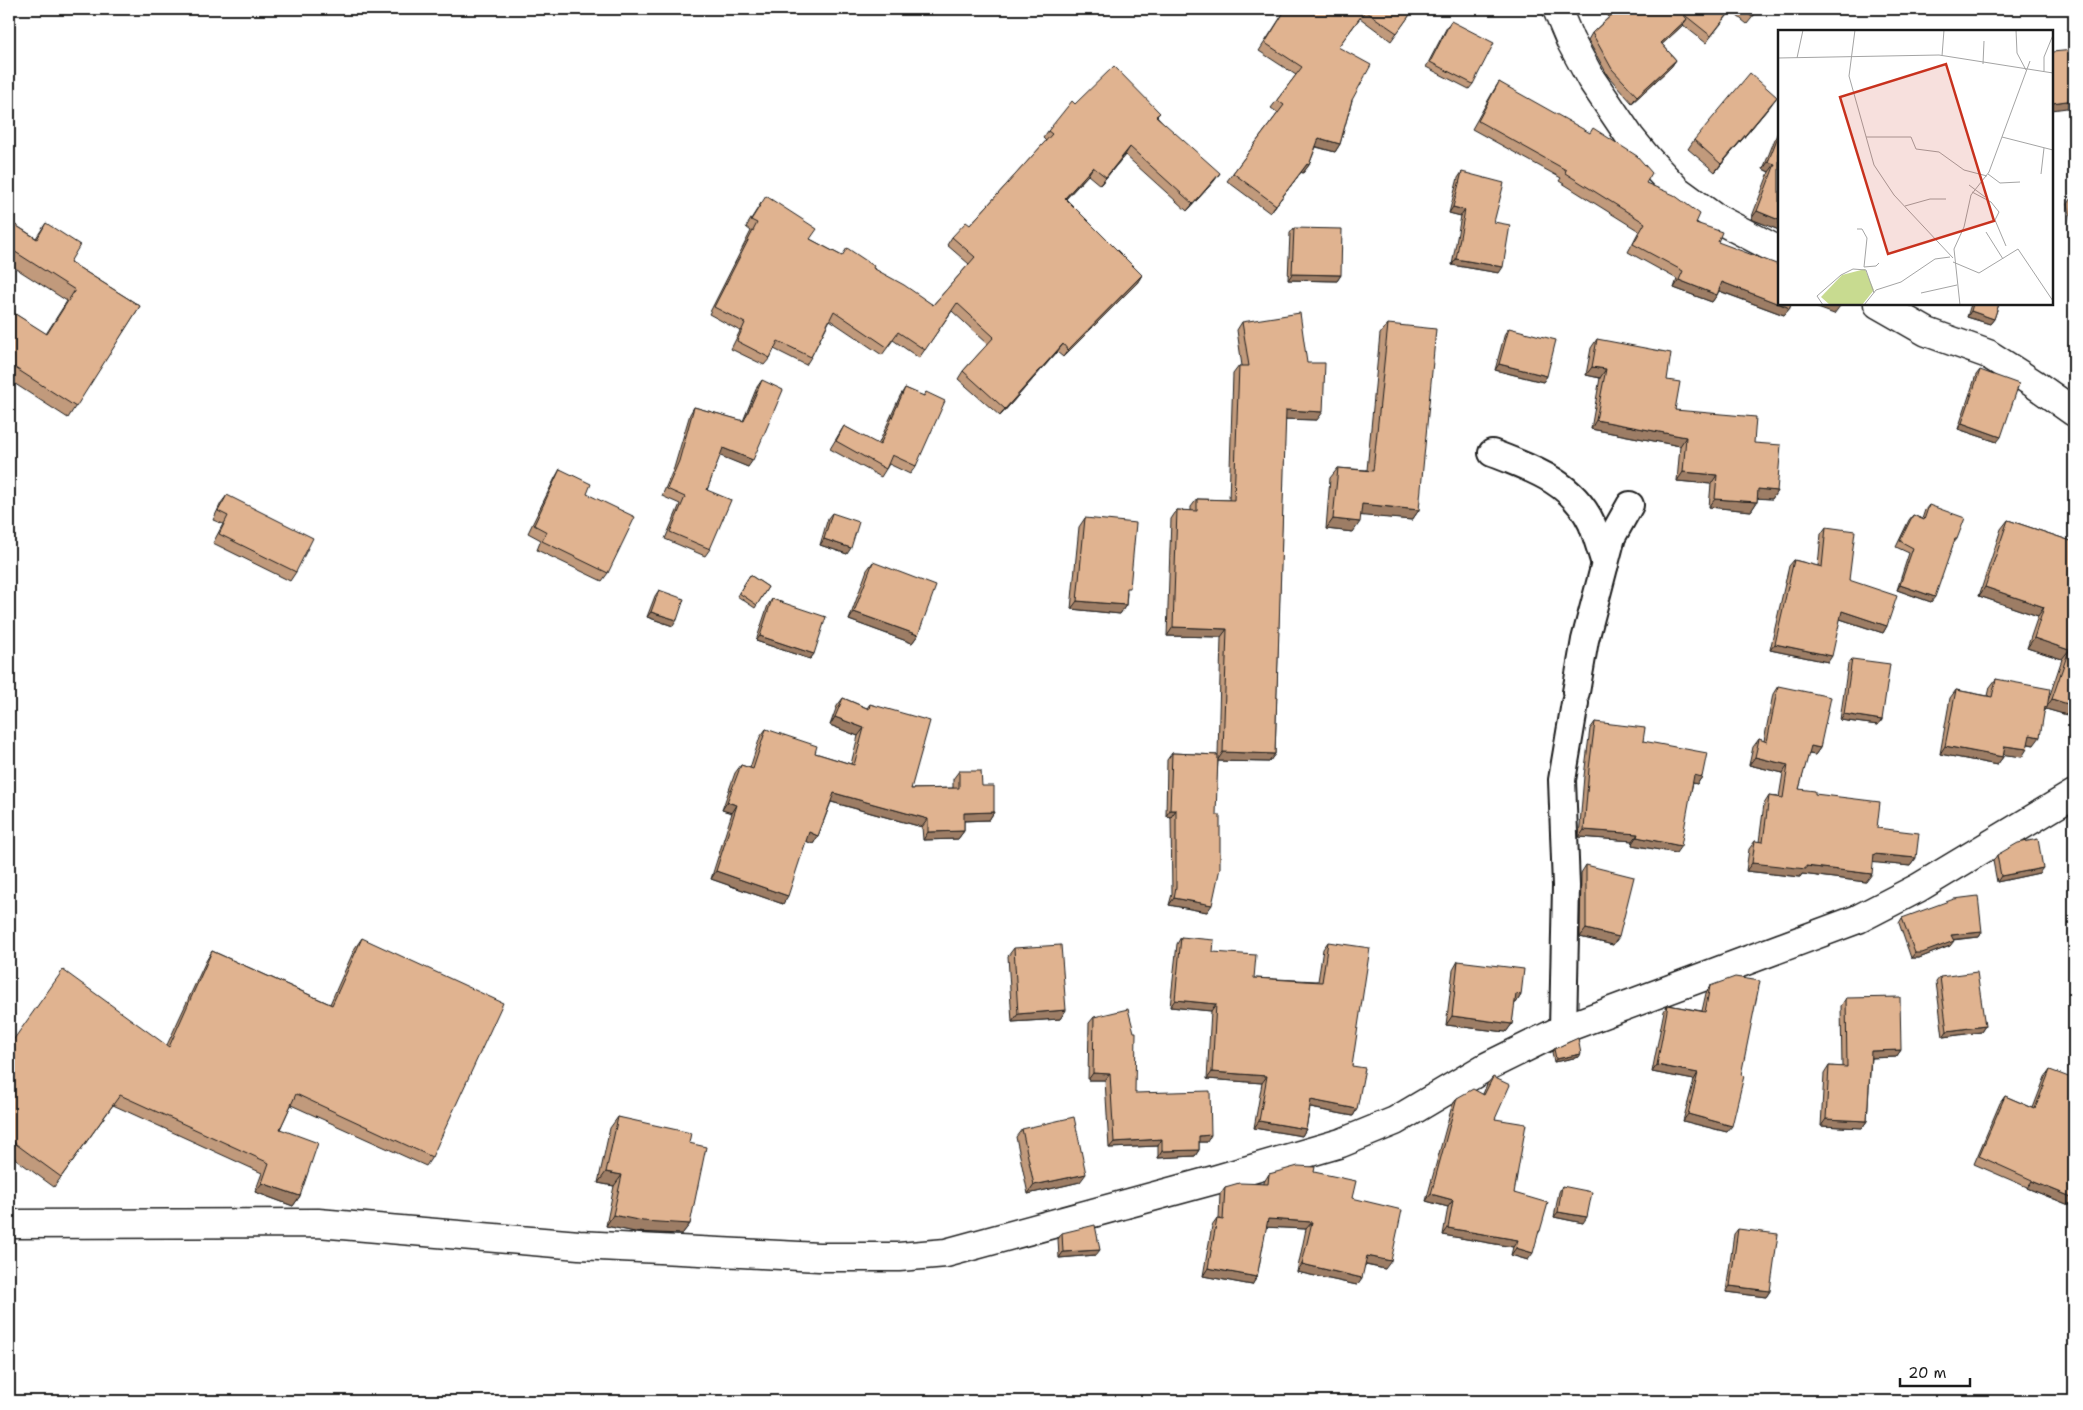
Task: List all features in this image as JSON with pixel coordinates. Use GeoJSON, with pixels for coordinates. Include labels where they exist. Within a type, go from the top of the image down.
{"type":"FeatureCollection","features":[{"type":"Feature","properties":{"kind":"street"},"geometry":{"type":"LineString","coordinates":[[1557,9],[1570,40],[1591,79],[1630,137],[1648,159],[1677,190],[1714,216],[1778,250]]}},
{"type":"Feature","properties":{"kind":"street"},"geometry":{"type":"LineString","coordinates":[[1880,305],[1927,332],[1988,354],[2074,412]]}},
{"type":"Feature","properties":{"kind":"street"},"geometry":{"type":"LineString","coordinates":[[1492,453],[1551,478],[1572,496],[1591,523],[1605,564]]}},
{"type":"Feature","properties":{"kind":"street"},"geometry":{"type":"LineString","coordinates":[[1563,1029],[1566,886],[1562,780],[1585,640],[1612,537],[1630,505]]}},
{"type":"Feature","properties":{"kind":"street"},"geometry":{"type":"LineString","coordinates":[[9,1224],[318,1223],[422,1230],[579,1245],[819,1257],[899,1258],[946,1253],[1214,1180],[1341,1143],[1395,1121],[1486,1067],[1563,1029],[1858,918],[1918,888],[2074,794]]}},
{"type":"Feature","properties":{"kind":"building"},"geometry":{"type":"Polygon","coordinates":[[[1286,9],[1414,9],[1397,33],[1365,11],[1338,47],[1371,65],[1352,100],[1340,144],[1319,138],[1309,165],[1307,164],[1276,205],[1233,173],[1284,105],[1277,100],[1302,67],[1265,43],[1286,9]]]}},
{"type":"Feature","properties":{"kind":"building"},"geometry":{"type":"Polygon","coordinates":[[[1613,9],[1678,9],[1680,12],[1680,9],[1732,9],[1711,36],[1681,12],[1687,19],[1661,43],[1676,60],[1637,96],[1612,69],[1592,33],[1615,12],[1613,9]]]}},
{"type":"Feature","properties":{"kind":"building"},"geometry":{"type":"Polygon","coordinates":[[[1742,9],[1759,9],[1752,17],[1742,9]]]}},
{"type":"Feature","properties":{"kind":"building"},"geometry":{"type":"Polygon","coordinates":[[[1451,21],[1494,43],[1473,84],[1430,62],[1451,21]]]}},
{"type":"Feature","properties":{"kind":"building"},"geometry":{"type":"Polygon","coordinates":[[[2074,50],[2074,100],[2053,103],[2053,52],[2074,50]]]}},
{"type":"Feature","properties":{"kind":"building"},"geometry":{"type":"Polygon","coordinates":[[[1114,66],[1160,113],[1156,116],[1220,173],[1193,204],[1130,147],[1106,177],[1093,167],[1065,198],[1142,275],[1068,350],[1063,344],[1005,409],[963,371],[994,337],[957,303],[925,350],[898,332],[887,347],[834,311],[811,357],[778,341],[770,358],[737,341],[745,323],[714,307],[757,223],[751,220],[766,196],[817,229],[810,239],[842,256],[847,248],[874,266],[873,268],[904,285],[933,305],[975,257],[952,237],[966,222],[970,225],[1052,134],[1048,131],[1072,101],[1075,104],[1114,66]]]}},
{"type":"Feature","properties":{"kind":"building"},"geometry":{"type":"Polygon","coordinates":[[[1750,73],[1777,97],[1721,164],[1694,140],[1750,73]]]}},
{"type":"Feature","properties":{"kind":"building"},"geometry":{"type":"Polygon","coordinates":[[[1499,82],[1590,133],[1593,128],[1637,156],[1652,173],[1646,183],[1674,195],[1700,214],[1696,223],[1722,232],[1718,242],[1778,265],[1778,304],[1722,282],[1717,295],[1679,280],[1683,271],[1633,244],[1645,223],[1565,173],[1566,170],[1478,121],[1499,82]]]}},
{"type":"Feature","properties":{"kind":"building"},"geometry":{"type":"Polygon","coordinates":[[[1778,137],[1778,220],[1757,211],[1775,164],[1768,162],[1778,137]]]}},
{"type":"Feature","properties":{"kind":"building"},"geometry":{"type":"Polygon","coordinates":[[[1462,172],[1504,183],[1494,222],[1510,225],[1503,267],[1456,259],[1465,210],[1453,207],[1462,172]]]}},
{"type":"Feature","properties":{"kind":"building"},"geometry":{"type":"Polygon","coordinates":[[[9,221],[37,239],[46,223],[80,245],[70,262],[140,306],[76,407],[9,364],[9,310],[47,334],[75,290],[9,248],[9,221]]]}},
{"type":"Feature","properties":{"kind":"building"},"geometry":{"type":"Polygon","coordinates":[[[1294,228],[1342,229],[1341,275],[1292,274],[1294,228]]]}},
{"type":"Feature","properties":{"kind":"building"},"geometry":{"type":"Polygon","coordinates":[[[1973,305],[1999,305],[1994,319],[1971,311],[1973,305]]]}},
{"type":"Feature","properties":{"kind":"building"},"geometry":{"type":"Polygon","coordinates":[[[1300,313],[1307,363],[1325,363],[1323,412],[1286,410],[1275,754],[1223,752],[1227,629],[1173,627],[1177,510],[1197,511],[1197,499],[1234,500],[1239,366],[1249,366],[1242,322],[1300,313]]]}},
{"type":"Feature","properties":{"kind":"building"},"geometry":{"type":"Polygon","coordinates":[[[1388,324],[1436,329],[1419,510],[1362,504],[1360,522],[1333,519],[1338,468],[1373,471],[1388,324]]]}},
{"type":"Feature","properties":{"kind":"building"},"geometry":{"type":"Polygon","coordinates":[[[1509,328],[1556,340],[1547,376],[1499,364],[1509,328]]]}},
{"type":"Feature","properties":{"kind":"building"},"geometry":{"type":"Polygon","coordinates":[[[1597,339],[1671,353],[1667,380],[1680,382],[1675,410],[1756,417],[1754,443],[1781,445],[1777,491],[1758,489],[1757,502],[1715,499],[1717,475],[1683,472],[1686,437],[1596,420],[1606,369],[1592,367],[1597,339]]]}},
{"type":"Feature","properties":{"kind":"building"},"geometry":{"type":"Polygon","coordinates":[[[1980,370],[2019,384],[2001,437],[1962,423],[1980,370]]]}},
{"type":"Feature","properties":{"kind":"building"},"geometry":{"type":"Polygon","coordinates":[[[762,380],[783,390],[753,460],[723,448],[707,490],[731,500],[710,549],[670,532],[685,497],[667,489],[679,461],[694,407],[744,421],[762,380]]]}},
{"type":"Feature","properties":{"kind":"building"},"geometry":{"type":"Polygon","coordinates":[[[905,388],[924,396],[926,392],[945,401],[916,466],[892,455],[886,469],[836,441],[844,426],[880,445],[905,388]]]}},
{"type":"Feature","properties":{"kind":"building"},"geometry":{"type":"Polygon","coordinates":[[[560,469],[591,484],[587,494],[635,517],[608,573],[542,541],[547,532],[534,525],[560,469]]]}},
{"type":"Feature","properties":{"kind":"building"},"geometry":{"type":"Polygon","coordinates":[[[227,495],[313,538],[296,572],[219,534],[228,516],[218,511],[227,495]]]}},
{"type":"Feature","properties":{"kind":"building"},"geometry":{"type":"Polygon","coordinates":[[[1929,505],[1965,518],[1957,539],[1955,539],[1935,597],[1900,585],[1913,548],[1900,541],[1913,515],[1924,520],[1929,505]]]}},
{"type":"Feature","properties":{"kind":"building"},"geometry":{"type":"Polygon","coordinates":[[[832,513],[859,522],[851,548],[824,539],[832,513]]]}},
{"type":"Feature","properties":{"kind":"building"},"geometry":{"type":"Polygon","coordinates":[[[1085,518],[1136,523],[1130,588],[1127,588],[1126,605],[1077,601],[1085,518]]]}},
{"type":"Feature","properties":{"kind":"building"},"geometry":{"type":"Polygon","coordinates":[[[2008,520],[2074,542],[2074,706],[2052,699],[2069,650],[2034,638],[2044,607],[1985,587],[2008,520]]]}},
{"type":"Feature","properties":{"kind":"building"},"geometry":{"type":"Polygon","coordinates":[[[1826,527],[1855,531],[1849,580],[1897,596],[1887,626],[1842,611],[1832,656],[1775,644],[1794,560],[1822,567],[1826,527]]]}},
{"type":"Feature","properties":{"kind":"building"},"geometry":{"type":"Polygon","coordinates":[[[873,562],[936,586],[918,635],[854,612],[873,562]]]}},
{"type":"Feature","properties":{"kind":"building"},"geometry":{"type":"Polygon","coordinates":[[[750,575],[768,587],[757,605],[739,593],[750,575]]]}},
{"type":"Feature","properties":{"kind":"building"},"geometry":{"type":"Polygon","coordinates":[[[659,590],[684,599],[677,620],[651,612],[659,590]]]}},
{"type":"Feature","properties":{"kind":"building"},"geometry":{"type":"Polygon","coordinates":[[[772,599],[826,617],[814,654],[760,636],[772,599]]]}},
{"type":"Feature","properties":{"kind":"building"},"geometry":{"type":"Polygon","coordinates":[[[1852,659],[1890,664],[1882,720],[1844,714],[1852,659]]]}},
{"type":"Feature","properties":{"kind":"building"},"geometry":{"type":"Polygon","coordinates":[[[1996,679],[2050,689],[2040,737],[2030,735],[2027,749],[2005,746],[2003,757],[1945,746],[1956,690],[1992,697],[1996,679]]]}},
{"type":"Feature","properties":{"kind":"building"},"geometry":{"type":"Polygon","coordinates":[[[1778,686],[1831,697],[1820,748],[1811,746],[1799,789],[1815,791],[1815,794],[1880,802],[1877,828],[1919,833],[1916,858],[1874,854],[1872,874],[1806,866],[1806,869],[1752,863],[1755,841],[1763,842],[1769,796],[1783,798],[1788,765],[1755,757],[1759,739],[1767,742],[1778,686]]]}},
{"type":"Feature","properties":{"kind":"building"},"geometry":{"type":"Polygon","coordinates":[[[843,698],[869,709],[870,704],[930,721],[911,789],[959,788],[959,771],[981,771],[982,786],[994,786],[994,812],[964,813],[964,831],[928,832],[928,819],[834,793],[818,836],[809,832],[788,896],[716,871],[737,805],[727,802],[741,765],[753,769],[766,729],[817,746],[815,753],[854,765],[864,728],[835,717],[843,698]]]}},
{"type":"Feature","properties":{"kind":"building"},"geometry":{"type":"Polygon","coordinates":[[[1595,722],[1645,728],[1643,741],[1707,753],[1702,777],[1694,775],[1681,846],[1637,837],[1638,834],[1584,830],[1595,722]]]}},
{"type":"Feature","properties":{"kind":"building"},"geometry":{"type":"Polygon","coordinates":[[[1172,753],[1218,755],[1216,815],[1220,815],[1220,868],[1212,905],[1174,898],[1176,887],[1176,810],[1170,810],[1172,753]]]}},
{"type":"Feature","properties":{"kind":"building"},"geometry":{"type":"Polygon","coordinates":[[[2038,839],[2043,868],[2001,876],[1997,855],[2018,843],[2038,839]]]}},
{"type":"Feature","properties":{"kind":"building"},"geometry":{"type":"Polygon","coordinates":[[[1586,865],[1634,877],[1619,937],[1586,929],[1586,865]]]}},
{"type":"Feature","properties":{"kind":"building"},"geometry":{"type":"Polygon","coordinates":[[[1978,896],[1982,932],[1951,935],[1954,941],[1922,953],[1915,953],[1902,918],[1954,899],[1978,896]]]}},
{"type":"Feature","properties":{"kind":"building"},"geometry":{"type":"Polygon","coordinates":[[[1181,937],[1214,940],[1213,952],[1256,955],[1254,978],[1322,982],[1328,942],[1370,948],[1352,1066],[1365,1068],[1357,1109],[1311,1100],[1306,1129],[1259,1121],[1267,1076],[1212,1072],[1216,1004],[1175,1000],[1181,937]]]}},
{"type":"Feature","properties":{"kind":"building"},"geometry":{"type":"Polygon","coordinates":[[[362,938],[503,1003],[432,1157],[296,1094],[280,1129],[318,1143],[300,1196],[262,1183],[269,1163],[120,1095],[61,1177],[9,1139],[9,1046],[63,970],[169,1047],[212,951],[332,1005],[362,938]]]}},
{"type":"Feature","properties":{"kind":"building"},"geometry":{"type":"Polygon","coordinates":[[[1061,945],[1066,1010],[1018,1014],[1014,948],[1061,945]]]}},
{"type":"Feature","properties":{"kind":"building"},"geometry":{"type":"Polygon","coordinates":[[[1458,961],[1524,969],[1521,995],[1516,994],[1512,1024],[1452,1016],[1458,961]]]}},
{"type":"Feature","properties":{"kind":"building"},"geometry":{"type":"Polygon","coordinates":[[[1977,972],[1985,1026],[1947,1031],[1940,977],[1977,972]]]}},
{"type":"Feature","properties":{"kind":"building"},"geometry":{"type":"Polygon","coordinates":[[[1735,977],[1760,981],[1741,1075],[1744,1076],[1732,1126],[1688,1114],[1698,1073],[1657,1065],[1668,1005],[1705,1012],[1710,986],[1735,977]]]}},
{"type":"Feature","properties":{"kind":"building"},"geometry":{"type":"Polygon","coordinates":[[[1900,997],[1901,1050],[1871,1051],[1867,1121],[1826,1119],[1829,1066],[1847,1067],[1846,998],[1900,997]]]}},
{"type":"Feature","properties":{"kind":"building"},"geometry":{"type":"Polygon","coordinates":[[[1128,1009],[1134,1032],[1136,1032],[1135,1093],[1210,1091],[1211,1135],[1199,1136],[1199,1150],[1162,1151],[1162,1139],[1114,1142],[1110,1074],[1093,1073],[1094,1017],[1128,1009]]]}},
{"type":"Feature","properties":{"kind":"building"},"geometry":{"type":"Polygon","coordinates":[[[1578,1038],[1581,1054],[1556,1059],[1554,1049],[1578,1038]]]}},
{"type":"Feature","properties":{"kind":"building"},"geometry":{"type":"Polygon","coordinates":[[[2050,1070],[2074,1079],[2074,1198],[1979,1156],[2005,1096],[2035,1109],[2050,1070]]]}},
{"type":"Feature","properties":{"kind":"building"},"geometry":{"type":"Polygon","coordinates":[[[1493,1077],[1510,1085],[1495,1119],[1526,1124],[1514,1193],[1548,1203],[1533,1253],[1516,1248],[1518,1240],[1448,1228],[1453,1200],[1431,1194],[1457,1098],[1473,1089],[1484,1095],[1493,1077]]]}},
{"type":"Feature","properties":{"kind":"building"},"geometry":{"type":"Polygon","coordinates":[[[618,1117],[691,1133],[689,1143],[706,1147],[690,1224],[643,1221],[613,1215],[622,1175],[606,1172],[618,1117]]]}},
{"type":"Feature","properties":{"kind":"building"},"geometry":{"type":"Polygon","coordinates":[[[1074,1117],[1086,1174],[1034,1185],[1022,1129],[1074,1117]]]}},
{"type":"Feature","properties":{"kind":"building"},"geometry":{"type":"Polygon","coordinates":[[[1298,1166],[1315,1167],[1314,1172],[1356,1181],[1352,1198],[1402,1210],[1391,1261],[1367,1256],[1362,1278],[1302,1264],[1312,1222],[1268,1219],[1257,1277],[1208,1268],[1217,1219],[1223,1220],[1225,1187],[1239,1183],[1268,1184],[1269,1174],[1298,1166]]]}},
{"type":"Feature","properties":{"kind":"building"},"geometry":{"type":"Polygon","coordinates":[[[1562,1186],[1592,1192],[1587,1217],[1558,1212],[1562,1186]]]}},
{"type":"Feature","properties":{"kind":"building"},"geometry":{"type":"Polygon","coordinates":[[[1095,1225],[1100,1250],[1063,1252],[1062,1233],[1095,1225]]]}},
{"type":"Feature","properties":{"kind":"building"},"geometry":{"type":"Polygon","coordinates":[[[1738,1229],[1778,1234],[1770,1291],[1730,1286],[1738,1229]]]}}]}
